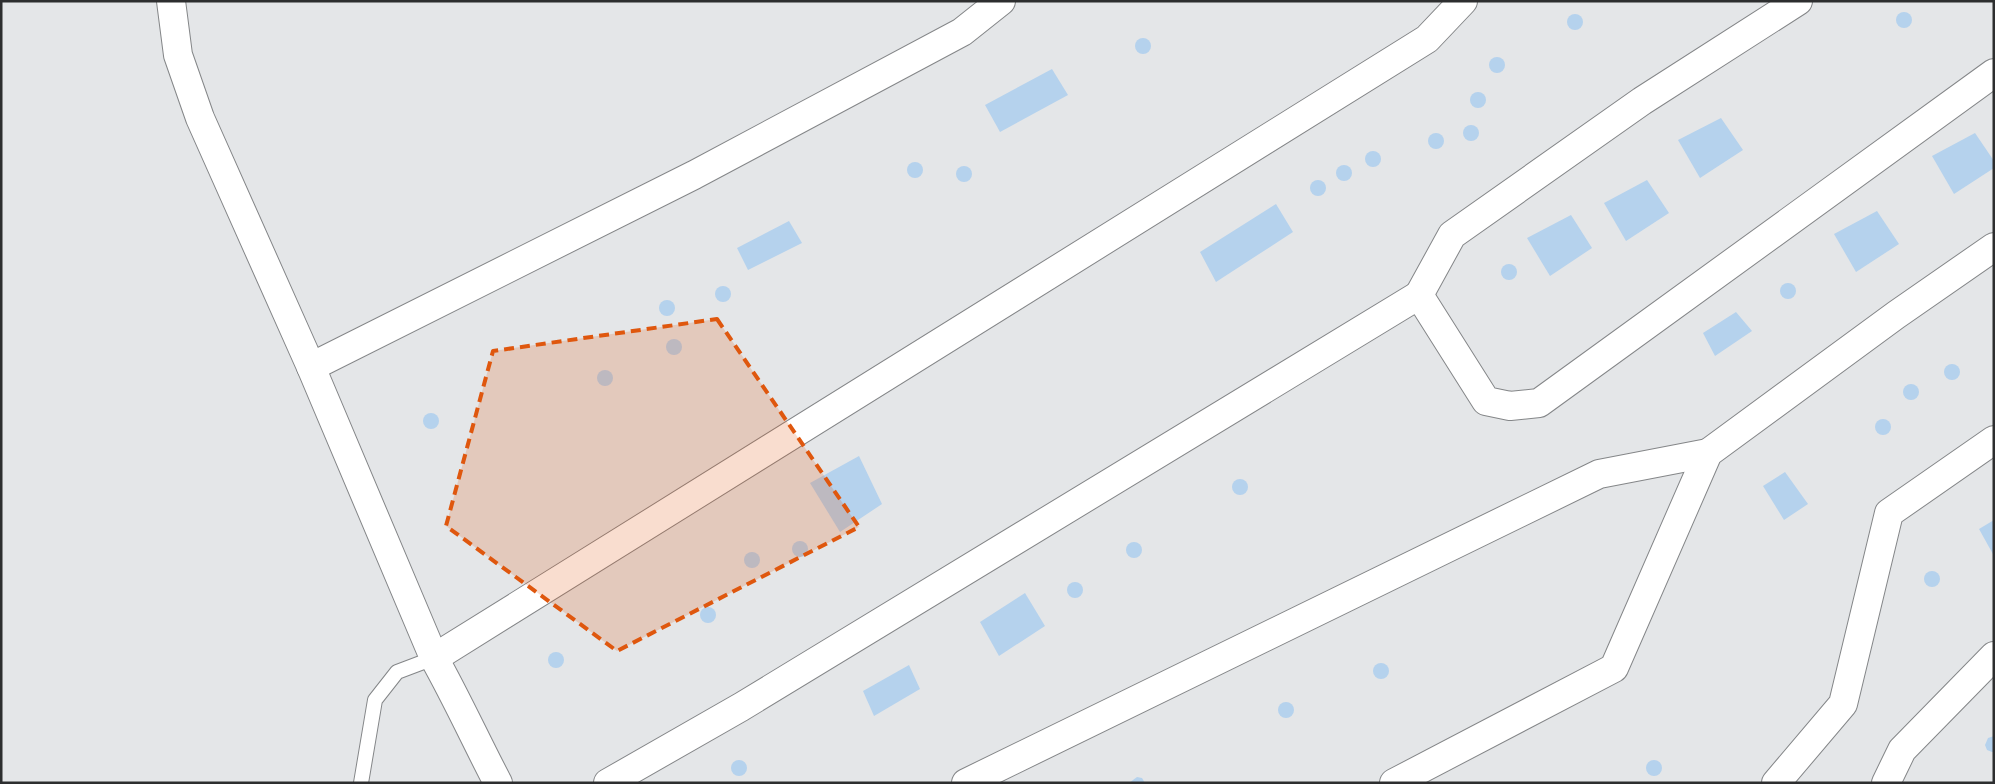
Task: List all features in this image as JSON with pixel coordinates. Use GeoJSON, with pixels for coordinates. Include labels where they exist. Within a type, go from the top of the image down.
{"type":"FeatureCollection","features":[{"type":"Feature","properties":{"kind":"street"},"geometry":{"type":"LineString","coordinates":[[171,1],[178,55],[200,118],[311,367],[434,658],[457,699],[473,736],[498,783]]}},
{"type":"Feature","properties":{"kind":"street"},"geometry":{"type":"LineString","coordinates":[[311,367],[694,175],[962,32],[1001,1]]}},
{"type":"Feature","properties":{"kind":"street"},"geometry":{"type":"LineString","coordinates":[[434,658],[1427,39],[1463,1]]}},
{"type":"Feature","properties":{"kind":"street"},"geometry":{"type":"LineString","coordinates":[[608,783],[741,707],[1418,295],[1452,235],[1642,101],[1798,1]]}},
{"type":"Feature","properties":{"kind":"street"},"geometry":{"type":"LineString","coordinates":[[1418,295],[1486,401],[1510,406],[1539,403],[1994,73]]}},
{"type":"Feature","properties":{"kind":"street"},"geometry":{"type":"LineString","coordinates":[[966,783],[1599,474],[1708,453],[1896,315],[1994,248]]}},
{"type":"Feature","properties":{"kind":"street"},"geometry":{"type":"LineString","coordinates":[[1776,783],[1843,704],[1889,513],[1994,440]]}},
{"type":"Feature","properties":{"kind":"street"},"geometry":{"type":"LineString","coordinates":[[1394,783],[1614,668],[1708,453]]}},
{"type":"Feature","properties":{"kind":"street"},"geometry":{"type":"LineString","coordinates":[[1886,783],[1902,750],[1994,656]]}},
{"type":"Feature","properties":{"kind":"lane"},"geometry":{"type":"LineString","coordinates":[[361,783],[375,700],[397,672],[434,658]]}},
{"type":"Feature","properties":{"kind":"highlighted area"},"geometry":{"type":"Polygon","coordinates":[[[717,319],[859,527],[617,651],[446,526],[493,351],[717,319]]]}},
{"type":"Feature","properties":{"kind":"building"},"geometry":{"type":"Polygon","coordinates":[[[1904,12],[1910,14],[1912,20],[1910,26],[1904,28],[1898,26],[1896,20],[1898,14],[1904,12]]]}},
{"type":"Feature","properties":{"kind":"building"},"geometry":{"type":"Polygon","coordinates":[[[1575,14],[1581,16],[1583,22],[1581,28],[1575,30],[1569,28],[1567,22],[1569,16],[1575,14]]]}},
{"type":"Feature","properties":{"kind":"building"},"geometry":{"type":"Polygon","coordinates":[[[1140,38],[1146,38],[1151,43],[1149,52],[1140,54],[1135,49],[1135,43],[1140,38]]]}},
{"type":"Feature","properties":{"kind":"building"},"geometry":{"type":"Polygon","coordinates":[[[1497,57],[1503,59],[1505,65],[1503,71],[1497,73],[1491,71],[1489,65],[1491,59],[1497,57]]]}},
{"type":"Feature","properties":{"kind":"building"},"geometry":{"type":"Polygon","coordinates":[[[1052,69],[1068,95],[1000,132],[985,105],[1052,69]]]}},
{"type":"Feature","properties":{"kind":"building"},"geometry":{"type":"Polygon","coordinates":[[[1478,92],[1484,94],[1486,100],[1484,106],[1478,108],[1472,106],[1470,100],[1472,94],[1478,92]]]}},
{"type":"Feature","properties":{"kind":"building"},"geometry":{"type":"Polygon","coordinates":[[[1721,118],[1743,150],[1700,178],[1678,140],[1721,118]]]}},
{"type":"Feature","properties":{"kind":"building"},"geometry":{"type":"Polygon","coordinates":[[[1471,125],[1477,127],[1479,133],[1477,139],[1471,141],[1465,139],[1463,133],[1465,127],[1471,125]]]}},
{"type":"Feature","properties":{"kind":"building"},"geometry":{"type":"Polygon","coordinates":[[[1436,133],[1442,135],[1444,141],[1442,147],[1436,149],[1430,147],[1428,141],[1430,135],[1436,133]]]}},
{"type":"Feature","properties":{"kind":"building"},"geometry":{"type":"Polygon","coordinates":[[[1975,133],[1994,161],[1994,168],[1954,194],[1932,156],[1975,133]]]}},
{"type":"Feature","properties":{"kind":"building"},"geometry":{"type":"Polygon","coordinates":[[[1373,151],[1379,153],[1381,159],[1379,165],[1373,167],[1367,165],[1365,159],[1367,153],[1373,151]]]}},
{"type":"Feature","properties":{"kind":"building"},"geometry":{"type":"Polygon","coordinates":[[[912,162],[918,162],[923,167],[921,176],[912,178],[907,173],[907,167],[912,162]]]}},
{"type":"Feature","properties":{"kind":"building"},"geometry":{"type":"Polygon","coordinates":[[[1344,165],[1350,167],[1352,173],[1350,179],[1344,181],[1338,179],[1336,173],[1338,167],[1344,165]]]}},
{"type":"Feature","properties":{"kind":"building"},"geometry":{"type":"Polygon","coordinates":[[[964,166],[970,168],[972,174],[970,180],[964,182],[958,180],[956,174],[958,168],[964,166]]]}},
{"type":"Feature","properties":{"kind":"building"},"geometry":{"type":"Polygon","coordinates":[[[1318,180],[1324,182],[1326,188],[1324,194],[1318,196],[1312,194],[1310,188],[1312,182],[1318,180]]]}},
{"type":"Feature","properties":{"kind":"building"},"geometry":{"type":"Polygon","coordinates":[[[1647,180],[1669,213],[1626,241],[1604,203],[1647,180]]]}},
{"type":"Feature","properties":{"kind":"building"},"geometry":{"type":"Polygon","coordinates":[[[1276,204],[1293,232],[1216,282],[1200,252],[1276,204]]]}},
{"type":"Feature","properties":{"kind":"building"},"geometry":{"type":"Polygon","coordinates":[[[1877,211],[1899,244],[1856,272],[1834,234],[1877,211]]]}},
{"type":"Feature","properties":{"kind":"building"},"geometry":{"type":"Polygon","coordinates":[[[1571,215],[1592,248],[1550,276],[1527,238],[1571,215]]]}},
{"type":"Feature","properties":{"kind":"building"},"geometry":{"type":"Polygon","coordinates":[[[789,221],[802,243],[748,270],[737,248],[789,221]]]}},
{"type":"Feature","properties":{"kind":"building"},"geometry":{"type":"Polygon","coordinates":[[[1509,264],[1515,266],[1517,272],[1515,278],[1509,280],[1503,278],[1501,272],[1503,266],[1509,264]]]}},
{"type":"Feature","properties":{"kind":"building"},"geometry":{"type":"Polygon","coordinates":[[[1788,283],[1794,285],[1796,291],[1794,297],[1788,299],[1782,297],[1780,291],[1782,285],[1788,283]]]}},
{"type":"Feature","properties":{"kind":"building"},"geometry":{"type":"Polygon","coordinates":[[[723,286],[729,288],[731,294],[729,300],[723,302],[717,300],[715,294],[717,288],[723,286]]]}},
{"type":"Feature","properties":{"kind":"building"},"geometry":{"type":"Polygon","coordinates":[[[667,300],[673,302],[675,308],[673,314],[667,316],[661,314],[659,308],[661,302],[667,300]]]}},
{"type":"Feature","properties":{"kind":"building"},"geometry":{"type":"Polygon","coordinates":[[[1736,312],[1752,331],[1715,356],[1703,333],[1736,312]]]}},
{"type":"Feature","properties":{"kind":"building"},"geometry":{"type":"Polygon","coordinates":[[[674,339],[680,341],[682,347],[680,353],[674,355],[668,353],[666,347],[668,341],[674,339]]]}},
{"type":"Feature","properties":{"kind":"building"},"geometry":{"type":"Polygon","coordinates":[[[1952,364],[1958,366],[1960,372],[1958,378],[1952,380],[1946,378],[1944,372],[1946,366],[1952,364]]]}},
{"type":"Feature","properties":{"kind":"building"},"geometry":{"type":"Polygon","coordinates":[[[605,370],[611,372],[613,378],[611,384],[605,386],[599,384],[597,378],[599,372],[605,370]]]}},
{"type":"Feature","properties":{"kind":"building"},"geometry":{"type":"Polygon","coordinates":[[[1908,384],[1914,384],[1919,389],[1917,398],[1908,400],[1903,395],[1903,389],[1908,384]]]}},
{"type":"Feature","properties":{"kind":"building"},"geometry":{"type":"Polygon","coordinates":[[[431,413],[437,415],[439,421],[437,427],[431,429],[425,427],[423,421],[425,415],[431,413]]]}},
{"type":"Feature","properties":{"kind":"building"},"geometry":{"type":"Polygon","coordinates":[[[1883,419],[1889,421],[1891,427],[1889,433],[1883,435],[1877,433],[1875,427],[1877,421],[1883,419]]]}},
{"type":"Feature","properties":{"kind":"building"},"geometry":{"type":"Polygon","coordinates":[[[859,456],[882,504],[840,532],[810,483],[859,456]]]}},
{"type":"Feature","properties":{"kind":"building"},"geometry":{"type":"Polygon","coordinates":[[[1785,472],[1808,504],[1784,520],[1763,486],[1785,472]]]}},
{"type":"Feature","properties":{"kind":"building"},"geometry":{"type":"Polygon","coordinates":[[[1240,479],[1246,481],[1248,487],[1246,493],[1240,495],[1234,493],[1232,487],[1234,481],[1240,479]]]}},
{"type":"Feature","properties":{"kind":"building"},"geometry":{"type":"Polygon","coordinates":[[[1994,520],[1994,556],[1979,529],[1994,520]]]}},
{"type":"Feature","properties":{"kind":"building"},"geometry":{"type":"Polygon","coordinates":[[[800,541],[806,543],[808,549],[806,555],[800,557],[794,555],[792,549],[794,543],[800,541]]]}},
{"type":"Feature","properties":{"kind":"building"},"geometry":{"type":"Polygon","coordinates":[[[1134,542],[1140,544],[1142,550],[1140,556],[1134,558],[1128,556],[1126,550],[1128,544],[1134,542]]]}},
{"type":"Feature","properties":{"kind":"building"},"geometry":{"type":"Polygon","coordinates":[[[752,552],[758,554],[760,560],[758,566],[752,568],[746,566],[744,560],[746,554],[752,552]]]}},
{"type":"Feature","properties":{"kind":"building"},"geometry":{"type":"Polygon","coordinates":[[[1932,571],[1938,573],[1940,579],[1938,585],[1932,587],[1926,585],[1924,579],[1926,573],[1932,571]]]}},
{"type":"Feature","properties":{"kind":"building"},"geometry":{"type":"Polygon","coordinates":[[[1075,582],[1081,584],[1083,590],[1081,596],[1075,598],[1069,596],[1067,590],[1069,584],[1075,582]]]}},
{"type":"Feature","properties":{"kind":"building"},"geometry":{"type":"Polygon","coordinates":[[[1025,593],[1045,626],[999,656],[980,622],[1025,593]]]}},
{"type":"Feature","properties":{"kind":"building"},"geometry":{"type":"Polygon","coordinates":[[[708,607],[714,609],[716,615],[714,621],[708,623],[702,621],[700,615],[702,609],[708,607]]]}},
{"type":"Feature","properties":{"kind":"building"},"geometry":{"type":"Polygon","coordinates":[[[556,652],[562,654],[564,660],[562,666],[556,668],[550,666],[548,660],[550,654],[556,652]]]}},
{"type":"Feature","properties":{"kind":"building"},"geometry":{"type":"Polygon","coordinates":[[[1381,663],[1387,665],[1389,671],[1387,677],[1381,679],[1375,677],[1373,671],[1375,665],[1381,663]]]}},
{"type":"Feature","properties":{"kind":"building"},"geometry":{"type":"Polygon","coordinates":[[[909,665],[920,689],[874,716],[863,691],[909,665]]]}},
{"type":"Feature","properties":{"kind":"building"},"geometry":{"type":"Polygon","coordinates":[[[1286,702],[1292,704],[1294,710],[1292,716],[1286,718],[1280,716],[1278,710],[1280,704],[1286,702]]]}},
{"type":"Feature","properties":{"kind":"building"},"geometry":{"type":"Polygon","coordinates":[[[1994,736],[1994,752],[1992,752],[1987,750],[1985,745],[1988,738],[1994,736]]]}},
{"type":"Feature","properties":{"kind":"building"},"geometry":{"type":"Polygon","coordinates":[[[739,760],[745,762],[747,768],[745,774],[739,776],[733,774],[731,768],[733,762],[739,760]]]}},
{"type":"Feature","properties":{"kind":"building"},"geometry":{"type":"Polygon","coordinates":[[[1654,760],[1660,762],[1662,768],[1660,774],[1654,776],[1648,774],[1646,768],[1648,762],[1654,760]]]}},
{"type":"Feature","properties":{"kind":"building"},"geometry":{"type":"Polygon","coordinates":[[[1137,777],[1142,778],[1145,783],[1129,783],[1137,777]]]}}]}
